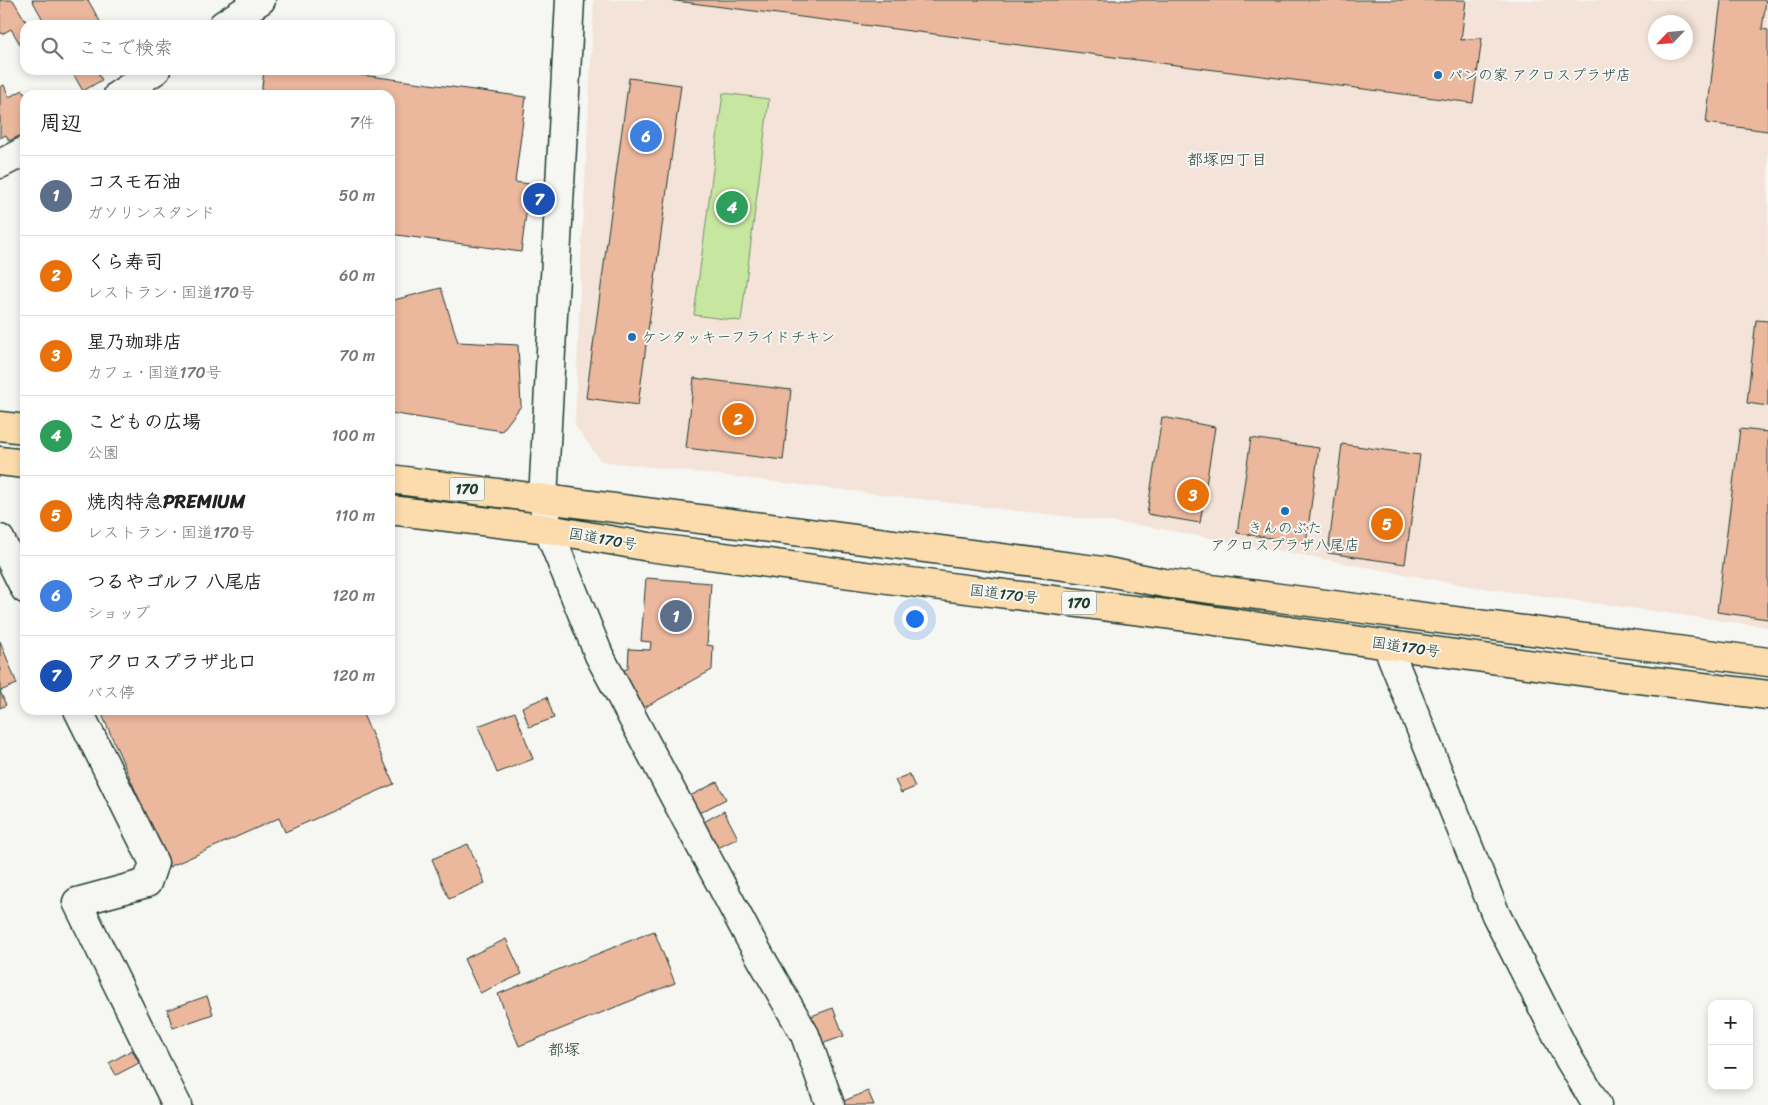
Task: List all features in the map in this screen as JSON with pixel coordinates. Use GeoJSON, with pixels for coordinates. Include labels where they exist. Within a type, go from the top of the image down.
{"type":"FeatureCollection","features":[{"type":"Feature","properties":{"kind":"highway"},"geometry":{"type":"LineString","coordinates":[[0,426],[20,428]]}},
{"type":"Feature","properties":{"kind":"highway"},"geometry":{"type":"LineString","coordinates":[[0,461],[20,463]]}},
{"type":"Feature","properties":{"kind":"highway","name":"国道170号"},"geometry":{"type":"LineString","coordinates":[[395,480],[1103,572],[1164,583],[1768,662]]}},
{"type":"Feature","properties":{"kind":"highway","name":"国道170号"},"geometry":{"type":"LineString","coordinates":[[395,511],[548,529],[659,549],[918,584],[1168,614],[1622,677],[1768,695]]}},
{"type":"Feature","properties":{"kind":"street"},"geometry":{"type":"LineString","coordinates":[[231,20],[261,0]]}},
{"type":"Feature","properties":{"kind":"street"},"geometry":{"type":"LineString","coordinates":[[570,0],[543,499],[548,529],[599,655],[744,928],[805,1035],[830,1105]]}},
{"type":"Feature","properties":{"kind":"street"},"geometry":{"type":"LineString","coordinates":[[126,90],[148,75]]}},
{"type":"Feature","properties":{"kind":"street"},"geometry":{"type":"LineString","coordinates":[[0,164],[20,154]]}},
{"type":"Feature","properties":{"kind":"street"},"geometry":{"type":"LineString","coordinates":[[0,539],[20,579]]}},
{"type":"Feature","properties":{"kind":"street"},"geometry":{"type":"LineString","coordinates":[[1387,645],[1496,915],[1569,1059],[1597,1105]]}},
{"type":"Feature","properties":{"kind":"street"},"geometry":{"type":"LineString","coordinates":[[80,715],[154,863],[147,883],[77,902],[177,1105]]}},
{"type":"Feature","properties":{"kind":"shaded area"},"geometry":{"type":"Polygon","coordinates":[[[594,0],[1768,0],[1768,627],[1463,585],[1145,526],[601,461],[575,425],[594,0]]]}},
{"type":"Feature","properties":{"kind":"green space"},"geometry":{"type":"Polygon","coordinates":[[[723,93],[769,99],[741,321],[694,315],[723,93]]]}},
{"type":"Feature","properties":{"kind":"building"},"geometry":{"type":"Polygon","coordinates":[[[0,0],[13,0],[25,20],[20,20],[20,44],[11,29],[2,34],[0,31],[0,0]]]}},
{"type":"Feature","properties":{"kind":"building"},"geometry":{"type":"Polygon","coordinates":[[[32,0],[88,0],[99,20],[43,20],[32,0]]]}},
{"type":"Feature","properties":{"kind":"building"},"geometry":{"type":"Polygon","coordinates":[[[668,0],[1466,0],[1461,40],[1482,38],[1473,103],[668,0]]]}},
{"type":"Feature","properties":{"kind":"building"},"geometry":{"type":"Polygon","coordinates":[[[1721,0],[1766,0],[1762,29],[1768,30],[1768,131],[1706,123],[1721,0]]]}},
{"type":"Feature","properties":{"kind":"building"},"geometry":{"type":"Polygon","coordinates":[[[74,75],[99,75],[102,80],[82,90],[74,75]]]}},
{"type":"Feature","properties":{"kind":"building"},"geometry":{"type":"Polygon","coordinates":[[[263,75],[362,75],[526,97],[515,182],[530,184],[521,252],[395,235],[395,90],[262,90],[263,75]]]}},
{"type":"Feature","properties":{"kind":"building"},"geometry":{"type":"Polygon","coordinates":[[[629,78],[681,85],[638,405],[586,398],[629,78]]]}},
{"type":"Feature","properties":{"kind":"building"},"geometry":{"type":"Polygon","coordinates":[[[4,85],[9,97],[20,92],[20,136],[9,141],[6,135],[0,138],[0,87],[4,85]]]}},
{"type":"Feature","properties":{"kind":"building"},"geometry":{"type":"Polygon","coordinates":[[[441,288],[458,342],[518,345],[521,406],[502,431],[395,414],[395,300],[441,288]]]}},
{"type":"Feature","properties":{"kind":"building"},"geometry":{"type":"Polygon","coordinates":[[[1756,320],[1768,321],[1768,406],[1747,403],[1756,320]]]}},
{"type":"Feature","properties":{"kind":"building"},"geometry":{"type":"Polygon","coordinates":[[[694,378],[791,390],[783,460],[686,448],[694,378]]]}},
{"type":"Feature","properties":{"kind":"building"},"geometry":{"type":"Polygon","coordinates":[[[1162,417],[1215,427],[1200,523],[1147,514],[1162,417]]]}},
{"type":"Feature","properties":{"kind":"building"},"geometry":{"type":"Polygon","coordinates":[[[1740,429],[1768,432],[1768,619],[1717,612],[1740,429]]]}},
{"type":"Feature","properties":{"kind":"building"},"geometry":{"type":"Polygon","coordinates":[[[1251,438],[1319,448],[1306,543],[1237,533],[1251,438]]]}},
{"type":"Feature","properties":{"kind":"building"},"geometry":{"type":"Polygon","coordinates":[[[1342,444],[1420,455],[1405,564],[1328,553],[1342,444]]]}},
{"type":"Feature","properties":{"kind":"building"},"geometry":{"type":"Polygon","coordinates":[[[646,578],[711,583],[707,645],[713,646],[712,670],[640,710],[619,673],[628,668],[629,649],[650,650],[651,642],[641,641],[646,578]]]}},
{"type":"Feature","properties":{"kind":"building"},"geometry":{"type":"Polygon","coordinates":[[[0,641],[17,684],[0,691],[0,641]]]}},
{"type":"Feature","properties":{"kind":"building"},"geometry":{"type":"Polygon","coordinates":[[[0,691],[6,705],[0,708],[0,691]]]}},
{"type":"Feature","properties":{"kind":"building"},"geometry":{"type":"Polygon","coordinates":[[[547,697],[554,718],[529,727],[522,707],[547,697]]]}},
{"type":"Feature","properties":{"kind":"building"},"geometry":{"type":"Polygon","coordinates":[[[515,712],[533,759],[497,773],[478,726],[515,712]]]}},
{"type":"Feature","properties":{"kind":"building"},"geometry":{"type":"Polygon","coordinates":[[[102,715],[363,715],[394,784],[285,832],[279,818],[169,867],[102,715]]]}},
{"type":"Feature","properties":{"kind":"building"},"geometry":{"type":"Polygon","coordinates":[[[909,774],[915,787],[901,793],[895,780],[909,774]]]}},
{"type":"Feature","properties":{"kind":"building"},"geometry":{"type":"Polygon","coordinates":[[[717,782],[726,799],[699,813],[690,796],[717,782]]]}},
{"type":"Feature","properties":{"kind":"building"},"geometry":{"type":"Polygon","coordinates":[[[724,811],[738,838],[712,851],[698,825],[724,811]]]}},
{"type":"Feature","properties":{"kind":"building"},"geometry":{"type":"Polygon","coordinates":[[[468,844],[485,883],[449,899],[432,859],[468,844]]]}},
{"type":"Feature","properties":{"kind":"building"},"geometry":{"type":"Polygon","coordinates":[[[654,931],[675,983],[519,1046],[498,994],[654,931]]]}},
{"type":"Feature","properties":{"kind":"building"},"geometry":{"type":"Polygon","coordinates":[[[506,939],[522,974],[480,993],[464,959],[506,939]]]}},
{"type":"Feature","properties":{"kind":"building"},"geometry":{"type":"Polygon","coordinates":[[[207,996],[213,1014],[173,1028],[167,1010],[207,996]]]}},
{"type":"Feature","properties":{"kind":"building"},"geometry":{"type":"Polygon","coordinates":[[[833,1008],[844,1036],[816,1046],[806,1018],[833,1008]]]}},
{"type":"Feature","properties":{"kind":"building"},"geometry":{"type":"Polygon","coordinates":[[[132,1050],[139,1063],[116,1075],[109,1063],[132,1050]]]}},
{"type":"Feature","properties":{"kind":"building"},"geometry":{"type":"Polygon","coordinates":[[[868,1091],[874,1105],[840,1105],[839,1103],[868,1091]]]}},
{"type":"Feature","properties":{"kind":"place","name":"パンの家 アクロスプラザ店"},"geometry":{"type":"Point","coordinates":[1438,75]}},
{"type":"Feature","properties":{"kind":"place","name":"つるやゴルフ 八尾店"},"geometry":{"type":"Point","coordinates":[646,136]}},
{"type":"Feature","properties":{"kind":"place","name":"アクロスプラザ北口"},"geometry":{"type":"Point","coordinates":[539,199]}},
{"type":"Feature","properties":{"kind":"place","name":"こどもの広場"},"geometry":{"type":"Point","coordinates":[732,207]}},
{"type":"Feature","properties":{"kind":"place","name":"ケンタッキーフライドチキン"},"geometry":{"type":"Point","coordinates":[632,337]}},
{"type":"Feature","properties":{"kind":"place","name":"くら寿司"},"geometry":{"type":"Point","coordinates":[738,419]}},
{"type":"Feature","properties":{"kind":"place","name":"星乃珈琲店"},"geometry":{"type":"Point","coordinates":[1193,495]}},
{"type":"Feature","properties":{"kind":"place","name":"きんのぶた アクロスプラザ八尾店"},"geometry":{"type":"Point","coordinates":[1285,511]}},
{"type":"Feature","properties":{"kind":"place","name":"焼肉特急PREMIUM"},"geometry":{"type":"Point","coordinates":[1387,524]}},
{"type":"Feature","properties":{"kind":"place","name":"コスモ石油"},"geometry":{"type":"Point","coordinates":[676,616]}},
{"type":"Feature","properties":{"kind":"district","name":"都塚四丁目"},"geometry":{"type":"Point","coordinates":[1227,159]}},
{"type":"Feature","properties":{"kind":"district","name":"都塚"},"geometry":{"type":"Point","coordinates":[564,1049]}}]}
